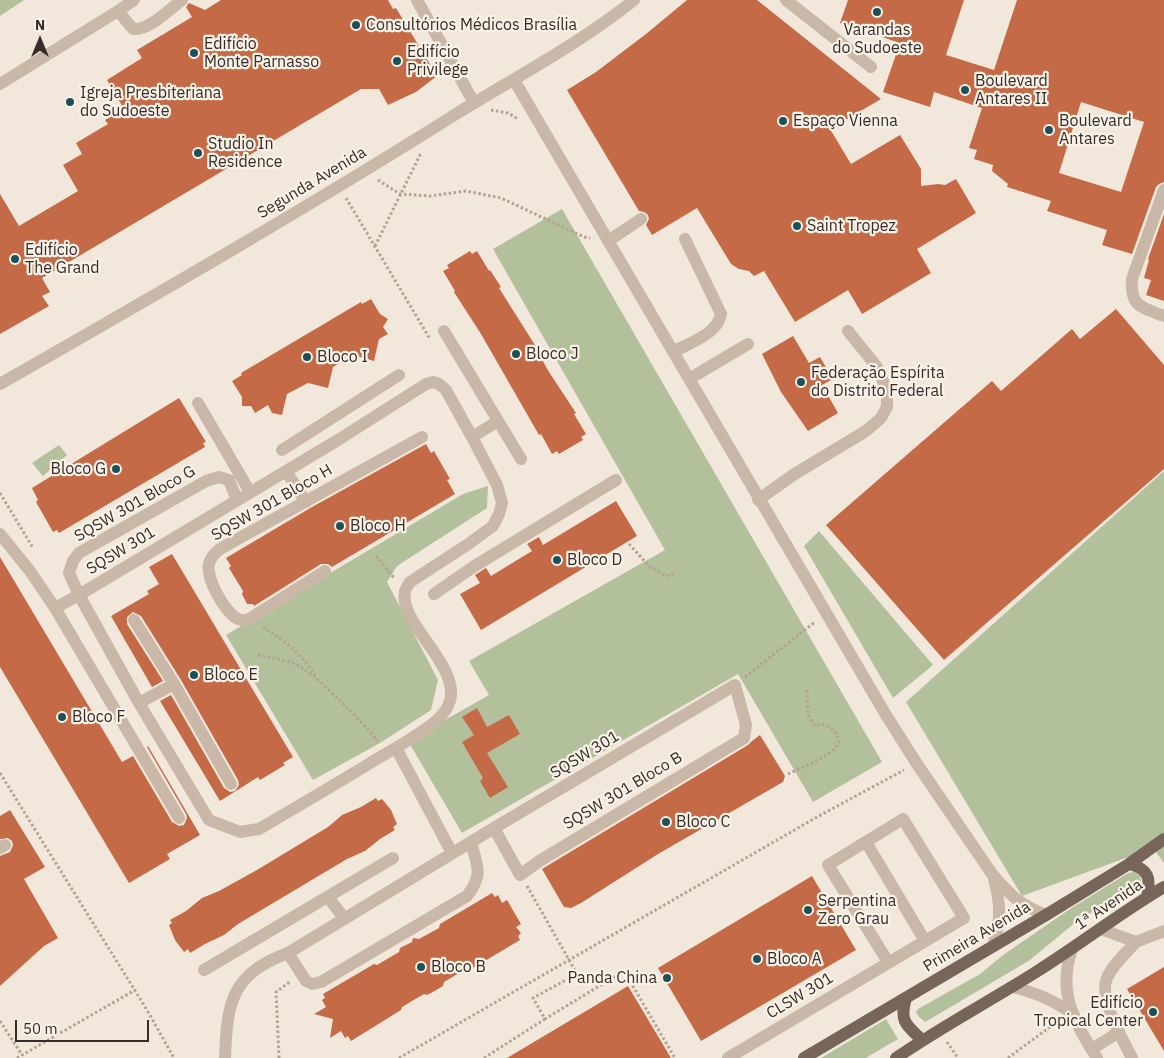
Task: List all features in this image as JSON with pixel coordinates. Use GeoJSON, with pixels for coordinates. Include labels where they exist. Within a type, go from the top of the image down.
{"type":"FeatureCollection","features":[{"type":"Feature","properties":{"kind":"main road","name":"Primeira Avenida"},"geometry":{"type":"LineString","coordinates":[[804,1058],[1046,915],[1129,864],[1164,839]]}},
{"type":"Feature","properties":{"kind":"main road"},"geometry":{"type":"LineString","coordinates":[[1129,864],[1138,866],[1148,875],[1149,889],[1147,897]]}},
{"type":"Feature","properties":{"kind":"main road","name":"1ª Avenida"},"geometry":{"type":"LineString","coordinates":[[1072,949],[1147,897],[1164,888]]}},
{"type":"Feature","properties":{"kind":"main road"},"geometry":{"type":"LineString","coordinates":[[896,1058],[922,1040],[1013,987],[1072,949]]}},
{"type":"Feature","properties":{"kind":"main road"},"geometry":{"type":"LineString","coordinates":[[906,998],[902,1011],[904,1021],[922,1040]]}},
{"type":"Feature","properties":{"kind":"street"},"geometry":{"type":"LineString","coordinates":[[0,84],[134,0]]}},
{"type":"Feature","properties":{"kind":"street"},"geometry":{"type":"LineString","coordinates":[[118,11],[133,29],[139,30],[182,0]]}},
{"type":"Feature","properties":{"kind":"street"},"geometry":{"type":"LineString","coordinates":[[417,0],[474,103]]}},
{"type":"Feature","properties":{"kind":"street","name":"Segunda Avenida"},"geometry":{"type":"LineString","coordinates":[[0,384],[365,171],[610,19],[634,0]]}},
{"type":"Feature","properties":{"kind":"street"},"geometry":{"type":"LineString","coordinates":[[786,0],[871,67]]}},
{"type":"Feature","properties":{"kind":"street"},"geometry":{"type":"LineString","coordinates":[[514,80],[758,500],[917,764],[992,874],[1014,898],[1046,915]]}},
{"type":"Feature","properties":{"kind":"street"},"geometry":{"type":"LineString","coordinates":[[1164,190],[1132,279],[1131,294],[1139,306],[1164,316]]}},
{"type":"Feature","properties":{"kind":"street"},"geometry":{"type":"LineString","coordinates":[[608,241],[642,220]]}},
{"type":"Feature","properties":{"kind":"street"},"geometry":{"type":"LineString","coordinates":[[672,352],[711,331],[720,320],[721,314],[685,239]]}},
{"type":"Feature","properties":{"kind":"street"},"geometry":{"type":"LineString","coordinates":[[444,331],[521,459]]}},
{"type":"Feature","properties":{"kind":"street"},"geometry":{"type":"LineString","coordinates":[[758,500],[793,475],[866,431],[881,418],[887,407],[887,391],[877,367],[848,331]]}},
{"type":"Feature","properties":{"kind":"street"},"geometry":{"type":"LineString","coordinates":[[689,380],[748,344]]}},
{"type":"Feature","properties":{"kind":"street"},"geometry":{"type":"LineString","coordinates":[[282,450],[400,375]]}},
{"type":"Feature","properties":{"kind":"street","name":"SQSW 301"},"geometry":{"type":"LineString","coordinates":[[433,382],[446,390],[497,485],[502,503],[500,514],[493,526],[410,582],[405,592],[408,612],[449,677],[450,702],[443,714],[432,724],[392,750],[259,829],[240,832],[209,820],[139,703],[79,595],[286,471],[426,384],[433,382]]}},
{"type":"Feature","properties":{"kind":"street"},"geometry":{"type":"LineString","coordinates":[[198,403],[250,492]]}},
{"type":"Feature","properties":{"kind":"street"},"geometry":{"type":"LineString","coordinates":[[326,421],[338,440]]}},
{"type":"Feature","properties":{"kind":"street"},"geometry":{"type":"LineString","coordinates":[[472,437],[498,421]]}},
{"type":"Feature","properties":{"kind":"street","name":"SQSW 301 Bloco H"},"geometry":{"type":"LineString","coordinates":[[249,619],[239,620],[233,616],[211,581],[208,571],[209,562],[216,552],[422,437]]}},
{"type":"Feature","properties":{"kind":"street"},"geometry":{"type":"LineString","coordinates":[[286,471],[306,502]]}},
{"type":"Feature","properties":{"kind":"street","name":"SQSW 301 Bloco G"},"geometry":{"type":"LineString","coordinates":[[79,595],[70,573],[73,561],[79,554],[206,481],[219,478],[229,480],[237,500]]}},
{"type":"Feature","properties":{"kind":"street"},"geometry":{"type":"LineString","coordinates":[[434,594],[473,567],[616,480]]}},
{"type":"Feature","properties":{"kind":"street"},"geometry":{"type":"LineString","coordinates":[[0,534],[30,571],[55,608],[179,818]]}},
{"type":"Feature","properties":{"kind":"street"},"geometry":{"type":"LineString","coordinates":[[467,545],[473,567]]}},
{"type":"Feature","properties":{"kind":"street"},"geometry":{"type":"LineString","coordinates":[[249,619],[325,571]]}},
{"type":"Feature","properties":{"kind":"street"},"geometry":{"type":"LineString","coordinates":[[55,608],[79,595]]}},
{"type":"Feature","properties":{"kind":"street"},"geometry":{"type":"LineString","coordinates":[[134,620],[174,684],[231,784]]}},
{"type":"Feature","properties":{"kind":"street"},"geometry":{"type":"LineString","coordinates":[[139,703],[174,684]]}},
{"type":"Feature","properties":{"kind":"street","name":"SQSW 301"},"geometry":{"type":"LineString","coordinates":[[226,1058],[226,1024],[230,1006],[236,990],[248,975],[264,964],[288,953],[452,853],[736,685]]}},
{"type":"Feature","properties":{"kind":"street","name":"SQSW 301 Bloco B"},"geometry":{"type":"LineString","coordinates":[[520,875],[541,860],[744,738],[746,725],[736,685]]}},
{"type":"Feature","properties":{"kind":"street"},"geometry":{"type":"LineString","coordinates":[[392,750],[452,853]]}},
{"type":"Feature","properties":{"kind":"street","name":"CLSW 301"},"geometry":{"type":"LineString","coordinates":[[728,1058],[964,918],[903,819],[866,842]]}},
{"type":"Feature","properties":{"kind":"street"},"geometry":{"type":"LineString","coordinates":[[494,828],[520,875]]}},
{"type":"Feature","properties":{"kind":"street"},"geometry":{"type":"LineString","coordinates":[[288,953],[306,981],[312,984],[321,982],[467,896],[475,886],[479,873],[471,842]]}},
{"type":"Feature","properties":{"kind":"street"},"geometry":{"type":"LineString","coordinates":[[888,962],[828,865],[866,842],[925,941]]}},
{"type":"Feature","properties":{"kind":"street"},"geometry":{"type":"LineString","coordinates":[[204,970],[393,858]]}},
{"type":"Feature","properties":{"kind":"street"},"geometry":{"type":"LineString","coordinates":[[992,874],[1000,914],[993,946]]}},
{"type":"Feature","properties":{"kind":"street"},"geometry":{"type":"LineString","coordinates":[[328,897],[344,918]]}},
{"type":"Feature","properties":{"kind":"street"},"geometry":{"type":"LineString","coordinates":[[1100,929],[1136,942]]}},
{"type":"Feature","properties":{"kind":"street"},"geometry":{"type":"LineString","coordinates":[[1132,1058],[1107,1001],[1106,980],[1112,969],[1136,942],[1164,931]]}},
{"type":"Feature","properties":{"kind":"street"},"geometry":{"type":"LineString","coordinates":[[1072,949],[1067,964],[1065,987],[1072,1013],[1094,1054],[1119,1032]]}},
{"type":"Feature","properties":{"kind":"street"},"geometry":{"type":"LineString","coordinates":[[1013,987],[1043,995],[1072,1013]]}},
{"type":"Feature","properties":{"kind":"path"},"geometry":{"type":"LineString","coordinates":[[487,112],[492,110],[508,113],[516,117],[520,122]]}},
{"type":"Feature","properties":{"kind":"path"},"geometry":{"type":"LineString","coordinates":[[375,247],[426,144],[431,130]]}},
{"type":"Feature","properties":{"kind":"path"},"geometry":{"type":"LineString","coordinates":[[365,171],[400,194],[430,196],[466,191],[501,198],[589,238],[608,241]]}},
{"type":"Feature","properties":{"kind":"path"},"geometry":{"type":"LineString","coordinates":[[344,194],[432,344]]}},
{"type":"Feature","properties":{"kind":"path"},"geometry":{"type":"LineString","coordinates":[[584,229],[594,246]]}},
{"type":"Feature","properties":{"kind":"path"},"geometry":{"type":"LineString","coordinates":[[0,493],[33,549]]}},
{"type":"Feature","properties":{"kind":"path"},"geometry":{"type":"LineString","coordinates":[[629,544],[650,566],[666,576],[676,573]]}},
{"type":"Feature","properties":{"kind":"path"},"geometry":{"type":"LineString","coordinates":[[376,556],[405,592]]}},
{"type":"Feature","properties":{"kind":"path"},"geometry":{"type":"LineString","coordinates":[[736,685],[818,620],[814,615]]}},
{"type":"Feature","properties":{"kind":"path"},"geometry":{"type":"LineString","coordinates":[[249,619],[281,638],[314,672],[319,681]]}},
{"type":"Feature","properties":{"kind":"path"},"geometry":{"type":"LineString","coordinates":[[258,655],[292,663],[319,681],[392,750]]}},
{"type":"Feature","properties":{"kind":"path"},"geometry":{"type":"LineString","coordinates":[[788,774],[832,751],[839,742],[838,736],[832,728],[824,724],[814,726],[808,715],[807,689]]}},
{"type":"Feature","properties":{"kind":"path"},"geometry":{"type":"LineString","coordinates":[[399,1058],[569,958],[816,817],[917,764]]}},
{"type":"Feature","properties":{"kind":"path"},"geometry":{"type":"LineString","coordinates":[[0,773],[135,990],[174,1058]]}},
{"type":"Feature","properties":{"kind":"path"},"geometry":{"type":"LineString","coordinates":[[520,875],[577,974],[533,998],[545,1019]]}},
{"type":"Feature","properties":{"kind":"path"},"geometry":{"type":"LineString","coordinates":[[484,1058],[624,972],[675,1058]]}},
{"type":"Feature","properties":{"kind":"path"},"geometry":{"type":"LineString","coordinates":[[279,1058],[276,992],[302,974]]}},
{"type":"Feature","properties":{"kind":"path"},"geometry":{"type":"LineString","coordinates":[[17,1058],[135,990]]}},
{"type":"Feature","properties":{"kind":"path"},"geometry":{"type":"LineString","coordinates":[[1008,1058],[1072,1013]]}},
{"type":"Feature","properties":{"kind":"path"},"geometry":{"type":"LineString","coordinates":[[0,1020],[22,1055]]}},
{"type":"Feature","properties":{"kind":"green space"},"geometry":{"type":"Polygon","coordinates":[[[0,0],[24,0],[0,16],[0,0]]]}},
{"type":"Feature","properties":{"kind":"green space"},"geometry":{"type":"Polygon","coordinates":[[[562,209],[882,762],[813,802],[738,674],[462,833],[408,741],[489,695],[469,661],[665,550],[493,249],[562,209]]]}},
{"type":"Feature","properties":{"kind":"green space"},"geometry":{"type":"Polygon","coordinates":[[[59,445],[67,455],[43,476],[32,463],[59,445]]]}},
{"type":"Feature","properties":{"kind":"green space"},"geometry":{"type":"Polygon","coordinates":[[[1164,471],[1164,863],[1153,848],[1022,896],[906,702],[1164,471]]]}},
{"type":"Feature","properties":{"kind":"green space"},"geometry":{"type":"Polygon","coordinates":[[[488,486],[487,508],[397,566],[387,582],[438,680],[431,710],[380,743],[313,780],[226,635],[463,494],[488,486]]]}},
{"type":"Feature","properties":{"kind":"green space"},"geometry":{"type":"Polygon","coordinates":[[[819,531],[933,665],[893,698],[804,546],[819,531]]]}},
{"type":"Feature","properties":{"kind":"green space"},"geometry":{"type":"Polygon","coordinates":[[[1134,872],[1140,876],[1141,881],[1139,884],[1077,921],[1030,960],[927,1021],[925,1022],[919,1017],[916,1012],[918,1009],[980,974],[1003,955],[1070,909],[1128,873],[1134,872]]]}},
{"type":"Feature","properties":{"kind":"green space"},"geometry":{"type":"Polygon","coordinates":[[[886,1019],[898,1039],[866,1058],[821,1058],[886,1019]]]}},
{"type":"Feature","properties":{"kind":"building"},"geometry":{"type":"Polygon","coordinates":[[[221,0],[388,0],[393,9],[396,8],[437,76],[416,92],[388,105],[379,89],[361,89],[42,278],[50,292],[42,296],[49,306],[0,334],[0,194],[19,226],[78,191],[63,165],[82,154],[76,143],[108,124],[105,120],[124,109],[107,80],[142,58],[137,50],[192,17],[186,7],[189,3],[205,10],[221,0]]]}},
{"type":"Feature","properties":{"kind":"building"},"geometry":{"type":"Polygon","coordinates":[[[687,0],[757,0],[881,99],[830,129],[851,164],[900,135],[921,169],[921,186],[945,185],[956,179],[976,213],[917,249],[931,273],[862,314],[848,290],[795,322],[764,271],[754,276],[749,271],[739,269],[731,264],[697,208],[652,235],[646,225],[649,219],[648,215],[639,211],[567,90],[596,72],[687,0]]]}},
{"type":"Feature","properties":{"kind":"building"},"geometry":{"type":"Polygon","coordinates":[[[848,0],[964,0],[946,55],[994,70],[1017,0],[1164,0],[1164,182],[1156,187],[1132,254],[1102,245],[1107,230],[1047,211],[1051,201],[1007,187],[1008,184],[992,171],[993,165],[974,159],[977,150],[969,148],[982,108],[934,92],[930,107],[883,92],[900,43],[840,23],[848,0]],[[1081,102],[1059,173],[1121,192],[1144,122],[1081,102]]]}},
{"type":"Feature","properties":{"kind":"building"},"geometry":{"type":"Polygon","coordinates":[[[1164,214],[1164,301],[1146,295],[1151,280],[1144,278],[1148,259],[1164,214]]]}},
{"type":"Feature","properties":{"kind":"building","name":"Bloco J"},"geometry":{"type":"Polygon","coordinates":[[[470,251],[472,254],[477,251],[501,287],[499,288],[576,413],[574,414],[586,434],[581,437],[583,440],[559,454],[557,451],[552,454],[541,434],[539,435],[443,271],[449,268],[447,265],[470,251]]]}},
{"type":"Feature","properties":{"kind":"building","name":"Bloco I"},"geometry":{"type":"Polygon","coordinates":[[[371,299],[380,314],[388,319],[383,327],[388,334],[379,339],[374,361],[353,355],[333,367],[328,388],[308,383],[287,394],[282,415],[272,413],[268,405],[255,413],[251,406],[242,406],[242,397],[232,381],[242,375],[241,373],[361,302],[362,304],[371,299]]]}},
{"type":"Feature","properties":{"kind":"building"},"geometry":{"type":"Polygon","coordinates":[[[1116,309],[1164,365],[1164,469],[944,660],[826,525],[992,381],[1001,391],[1072,329],[1080,339],[1116,309]]]}},
{"type":"Feature","properties":{"kind":"building","name":"Federação Espírita do Distrito Federal"},"geometry":{"type":"Polygon","coordinates":[[[793,336],[809,363],[820,357],[833,379],[822,385],[838,413],[808,431],[781,392],[762,354],[793,336]]]}},
{"type":"Feature","properties":{"kind":"building","name":"Bloco G"},"geometry":{"type":"Polygon","coordinates":[[[179,398],[206,442],[203,443],[205,447],[59,533],[57,530],[53,532],[36,502],[38,500],[32,488],[179,398]]]}},
{"type":"Feature","properties":{"kind":"building","name":"Bloco H"},"geometry":{"type":"Polygon","coordinates":[[[426,444],[431,453],[434,451],[450,479],[447,480],[455,494],[332,567],[328,564],[321,564],[254,606],[253,604],[247,604],[242,594],[243,591],[229,568],[231,566],[226,558],[312,507],[426,444]]]}},
{"type":"Feature","properties":{"kind":"building","name":"Bloco D"},"geometry":{"type":"Polygon","coordinates":[[[616,501],[637,536],[481,630],[460,594],[480,583],[475,575],[486,568],[491,576],[532,551],[527,544],[539,537],[543,545],[616,501]]]}},
{"type":"Feature","properties":{"kind":"building","name":"Bloco E"},"geometry":{"type":"Polygon","coordinates":[[[172,554],[293,757],[283,763],[285,765],[260,780],[258,777],[220,801],[160,701],[171,695],[224,788],[230,792],[235,791],[239,785],[238,780],[181,680],[141,616],[133,612],[127,617],[127,624],[163,681],[152,687],[111,616],[149,594],[147,591],[159,584],[149,567],[172,554]]]}},
{"type":"Feature","properties":{"kind":"building","name":"Bloco F"},"geometry":{"type":"Polygon","coordinates":[[[0,557],[122,762],[133,756],[172,822],[179,826],[184,825],[187,818],[186,814],[148,746],[200,835],[167,854],[170,859],[129,883],[0,667],[0,557]]]}},
{"type":"Feature","properties":{"kind":"building"},"geometry":{"type":"Polygon","coordinates":[[[477,708],[487,727],[509,715],[520,734],[487,753],[508,787],[490,798],[480,781],[483,778],[462,742],[474,735],[462,717],[477,708]]]}},
{"type":"Feature","properties":{"kind":"building","name":"Bloco C"},"geometry":{"type":"Polygon","coordinates":[[[760,735],[785,776],[783,782],[658,854],[581,903],[571,908],[564,907],[542,869],[748,745],[760,735]]]}},
{"type":"Feature","properties":{"kind":"building"},"geometry":{"type":"Polygon","coordinates":[[[376,798],[378,801],[382,799],[391,810],[397,824],[393,827],[395,830],[365,851],[347,859],[238,924],[224,935],[190,953],[188,949],[184,952],[175,940],[169,925],[172,923],[170,920],[186,911],[202,898],[257,870],[328,827],[342,815],[376,798]]]}},
{"type":"Feature","properties":{"kind":"building"},"geometry":{"type":"Polygon","coordinates":[[[10,810],[45,867],[24,879],[58,938],[44,946],[0,986],[0,856],[10,852],[13,845],[12,841],[8,838],[0,839],[0,816],[10,810]]]}},
{"type":"Feature","properties":{"kind":"building","name":"Bloco A"},"geometry":{"type":"Polygon","coordinates":[[[812,876],[856,950],[701,1041],[658,968],[812,876]]]}},
{"type":"Feature","properties":{"kind":"building","name":"Bloco B"},"geometry":{"type":"Polygon","coordinates":[[[492,893],[495,897],[498,895],[502,903],[507,900],[521,924],[516,927],[521,933],[518,936],[520,940],[468,971],[464,970],[444,982],[443,986],[431,993],[424,994],[412,1001],[351,1041],[348,1036],[345,1038],[341,1031],[330,1038],[333,1019],[314,1014],[326,1007],[322,1000],[325,998],[323,994],[374,964],[377,965],[399,952],[400,948],[412,942],[413,938],[419,939],[439,928],[440,924],[492,893]]]}},
{"type":"Feature","properties":{"kind":"building","name":"Edifício Tropical Center"},"geometry":{"type":"Polygon","coordinates":[[[1164,967],[1164,1051],[1127,989],[1164,967]]]}},
{"type":"Feature","properties":{"kind":"building"},"geometry":{"type":"Polygon","coordinates":[[[628,986],[671,1058],[507,1058],[628,986]]]}},
{"type":"Feature","properties":{"kind":"place","name":"Varandas do Sudoeste"},"geometry":{"type":"Point","coordinates":[877,12]}},
{"type":"Feature","properties":{"kind":"place","name":"Consultórios Médicos Brasília"},"geometry":{"type":"Point","coordinates":[356,25]}},
{"type":"Feature","properties":{"kind":"place","name":"Edifício Monte Parnasso"},"geometry":{"type":"Point","coordinates":[194,53]}},
{"type":"Feature","properties":{"kind":"place","name":"Edifício Privilege"},"geometry":{"type":"Point","coordinates":[397,61]}},
{"type":"Feature","properties":{"kind":"place","name":"Boulevard Antares II"},"geometry":{"type":"Point","coordinates":[965,90]}},
{"type":"Feature","properties":{"kind":"place","name":"Igreja Presbiteriana do Sudoeste"},"geometry":{"type":"Point","coordinates":[70,102]}},
{"type":"Feature","properties":{"kind":"place","name":"Espaço Vienna"},"geometry":{"type":"Point","coordinates":[783,121]}},
{"type":"Feature","properties":{"kind":"place","name":"Boulevard Antares"},"geometry":{"type":"Point","coordinates":[1049,130]}},
{"type":"Feature","properties":{"kind":"place","name":"Studio In Residence"},"geometry":{"type":"Point","coordinates":[198,153]}},
{"type":"Feature","properties":{"kind":"place","name":"Saint Tropez"},"geometry":{"type":"Point","coordinates":[797,226]}},
{"type":"Feature","properties":{"kind":"place","name":"Edifício The Grand"},"geometry":{"type":"Point","coordinates":[15,259]}},
{"type":"Feature","properties":{"kind":"place","name":"Bloco J"},"geometry":{"type":"Point","coordinates":[516,354]}},
{"type":"Feature","properties":{"kind":"place","name":"Bloco I"},"geometry":{"type":"Point","coordinates":[307,357]}},
{"type":"Feature","properties":{"kind":"place","name":"Federação Espírita do Distrito Federal"},"geometry":{"type":"Point","coordinates":[801,382]}},
{"type":"Feature","properties":{"kind":"place","name":"Bloco G"},"geometry":{"type":"Point","coordinates":[116,469]}},
{"type":"Feature","properties":{"kind":"place","name":"Bloco H"},"geometry":{"type":"Point","coordinates":[340,526]}},
{"type":"Feature","properties":{"kind":"place","name":"Bloco D"},"geometry":{"type":"Point","coordinates":[557,560]}},
{"type":"Feature","properties":{"kind":"place","name":"Bloco E"},"geometry":{"type":"Point","coordinates":[194,675]}},
{"type":"Feature","properties":{"kind":"place","name":"Bloco F"},"geometry":{"type":"Point","coordinates":[62,717]}},
{"type":"Feature","properties":{"kind":"place","name":"Bloco C"},"geometry":{"type":"Point","coordinates":[666,822]}},
{"type":"Feature","properties":{"kind":"place","name":"Serpentina Zero Grau"},"geometry":{"type":"Point","coordinates":[808,910]}},
{"type":"Feature","properties":{"kind":"place","name":"Bloco A"},"geometry":{"type":"Point","coordinates":[757,959]}},
{"type":"Feature","properties":{"kind":"place","name":"Bloco B"},"geometry":{"type":"Point","coordinates":[421,967]}},
{"type":"Feature","properties":{"kind":"place","name":"Panda China"},"geometry":{"type":"Point","coordinates":[667,978]}},
{"type":"Feature","properties":{"kind":"place","name":"Edifício Tropical Center"},"geometry":{"type":"Point","coordinates":[1153,1012]}}]}
